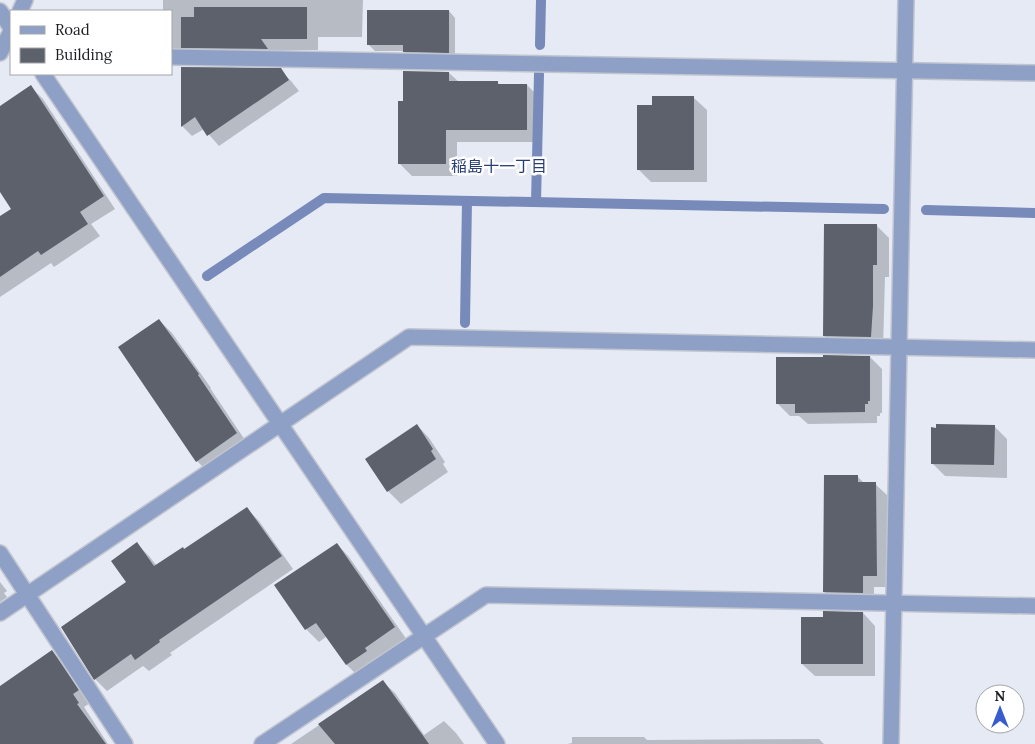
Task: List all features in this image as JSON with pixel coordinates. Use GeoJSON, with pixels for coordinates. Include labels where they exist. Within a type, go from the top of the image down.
{"type":"FeatureCollection","features":[{"type":"Feature","properties":{"kind":"street"},"geometry":{"type":"LineString","coordinates":[[891,744],[906,0]]}},
{"type":"Feature","properties":{"kind":"street"},"geometry":{"type":"LineString","coordinates":[[0,11],[10,27]]}},
{"type":"Feature","properties":{"kind":"street"},"geometry":{"type":"LineString","coordinates":[[0,53],[10,31]]}},
{"type":"Feature","properties":{"kind":"street"},"geometry":{"type":"LineString","coordinates":[[172,57],[1035,73]]}},
{"type":"Feature","properties":{"kind":"street"},"geometry":{"type":"LineString","coordinates":[[44,75],[498,744]]}},
{"type":"Feature","properties":{"kind":"street"},"geometry":{"type":"LineString","coordinates":[[0,614],[410,337],[1035,350]]}},
{"type":"Feature","properties":{"kind":"street"},"geometry":{"type":"LineString","coordinates":[[0,553],[125,744]]}},
{"type":"Feature","properties":{"kind":"street"},"geometry":{"type":"LineString","coordinates":[[262,744],[486,595],[1035,606]]}},
{"type":"Feature","properties":{"kind":"building"},"geometry":{"type":"Polygon","coordinates":[[[194,7],[307,7],[307,39],[261,39],[268,49],[181,48],[181,17],[194,17],[194,7]]]}},
{"type":"Feature","properties":{"kind":"building"},"geometry":{"type":"Polygon","coordinates":[[[367,10],[449,10],[449,53],[403,52],[403,45],[367,45],[367,10]]]}},
{"type":"Feature","properties":{"kind":"building"},"geometry":{"type":"Polygon","coordinates":[[[181,67],[281,68],[289,80],[207,136],[195,117],[181,127],[181,67]]]}},
{"type":"Feature","properties":{"kind":"building"},"geometry":{"type":"Polygon","coordinates":[[[403,71],[449,72],[449,81],[498,81],[498,84],[527,84],[527,130],[446,130],[446,164],[398,164],[398,101],[403,101],[403,71]]]}},
{"type":"Feature","properties":{"kind":"building"},"geometry":{"type":"Polygon","coordinates":[[[31,85],[104,196],[80,212],[88,224],[41,255],[38,251],[0,277],[0,216],[11,209],[0,192],[0,106],[31,85]]]}},
{"type":"Feature","properties":{"kind":"building"},"geometry":{"type":"Polygon","coordinates":[[[652,96],[694,96],[694,170],[637,170],[637,105],[652,105],[652,96]]]}},
{"type":"Feature","properties":{"kind":"building"},"geometry":{"type":"Polygon","coordinates":[[[824,224],[877,224],[877,265],[873,265],[871,337],[823,336],[824,224]]]}},
{"type":"Feature","properties":{"kind":"building"},"geometry":{"type":"Polygon","coordinates":[[[159,319],[199,374],[237,433],[196,462],[118,347],[159,319]]]}},
{"type":"Feature","properties":{"kind":"building"},"geometry":{"type":"Polygon","coordinates":[[[823,355],[870,356],[870,401],[868,401],[868,404],[865,404],[865,412],[795,413],[795,404],[776,404],[776,357],[823,357],[823,355]]]}},
{"type":"Feature","properties":{"kind":"building"},"geometry":{"type":"Polygon","coordinates":[[[417,424],[433,449],[431,451],[436,459],[387,492],[365,459],[417,424]]]}},
{"type":"Feature","properties":{"kind":"building"},"geometry":{"type":"Polygon","coordinates":[[[936,424],[995,425],[994,465],[931,464],[931,427],[936,428],[936,424]]]}},
{"type":"Feature","properties":{"kind":"building"},"geometry":{"type":"Polygon","coordinates":[[[824,475],[858,475],[858,482],[876,482],[877,576],[863,576],[863,593],[823,592],[824,475]]]}},
{"type":"Feature","properties":{"kind":"building"},"geometry":{"type":"Polygon","coordinates":[[[247,507],[282,556],[159,640],[160,642],[135,660],[131,654],[94,680],[61,627],[126,582],[111,561],[137,542],[154,566],[183,547],[184,549],[247,507]]]}},
{"type":"Feature","properties":{"kind":"building"},"geometry":{"type":"Polygon","coordinates":[[[337,543],[395,627],[365,648],[367,651],[346,665],[316,623],[305,630],[274,585],[337,543]]]}},
{"type":"Feature","properties":{"kind":"building"},"geometry":{"type":"Polygon","coordinates":[[[823,611],[863,612],[863,664],[801,664],[801,617],[823,617],[823,611]]]}},
{"type":"Feature","properties":{"kind":"building"},"geometry":{"type":"Polygon","coordinates":[[[52,650],[79,690],[73,694],[79,703],[77,704],[106,744],[0,744],[0,686],[52,650]]]}},
{"type":"Feature","properties":{"kind":"building"},"geometry":{"type":"Polygon","coordinates":[[[383,680],[429,744],[335,744],[318,724],[383,680]]]}},
{"type":"Feature","properties":{"kind":"waterway"},"geometry":{"type":"LineString","coordinates":[[540,45],[541,0]]}},
{"type":"Feature","properties":{"kind":"waterway"},"geometry":{"type":"LineString","coordinates":[[536,202],[539,74]]}},
{"type":"Feature","properties":{"kind":"waterway"},"geometry":{"type":"LineString","coordinates":[[207,276],[324,198],[884,209]]}},
{"type":"Feature","properties":{"kind":"waterway"},"geometry":{"type":"LineString","coordinates":[[465,323],[467,201]]}},
{"type":"Feature","properties":{"kind":"waterway"},"geometry":{"type":"LineString","coordinates":[[926,210],[1035,213]]}},
{"type":"Feature","properties":{"kind":"district","name":"稲島十一丁目"},"geometry":{"type":"Point","coordinates":[499,166]}}]}
